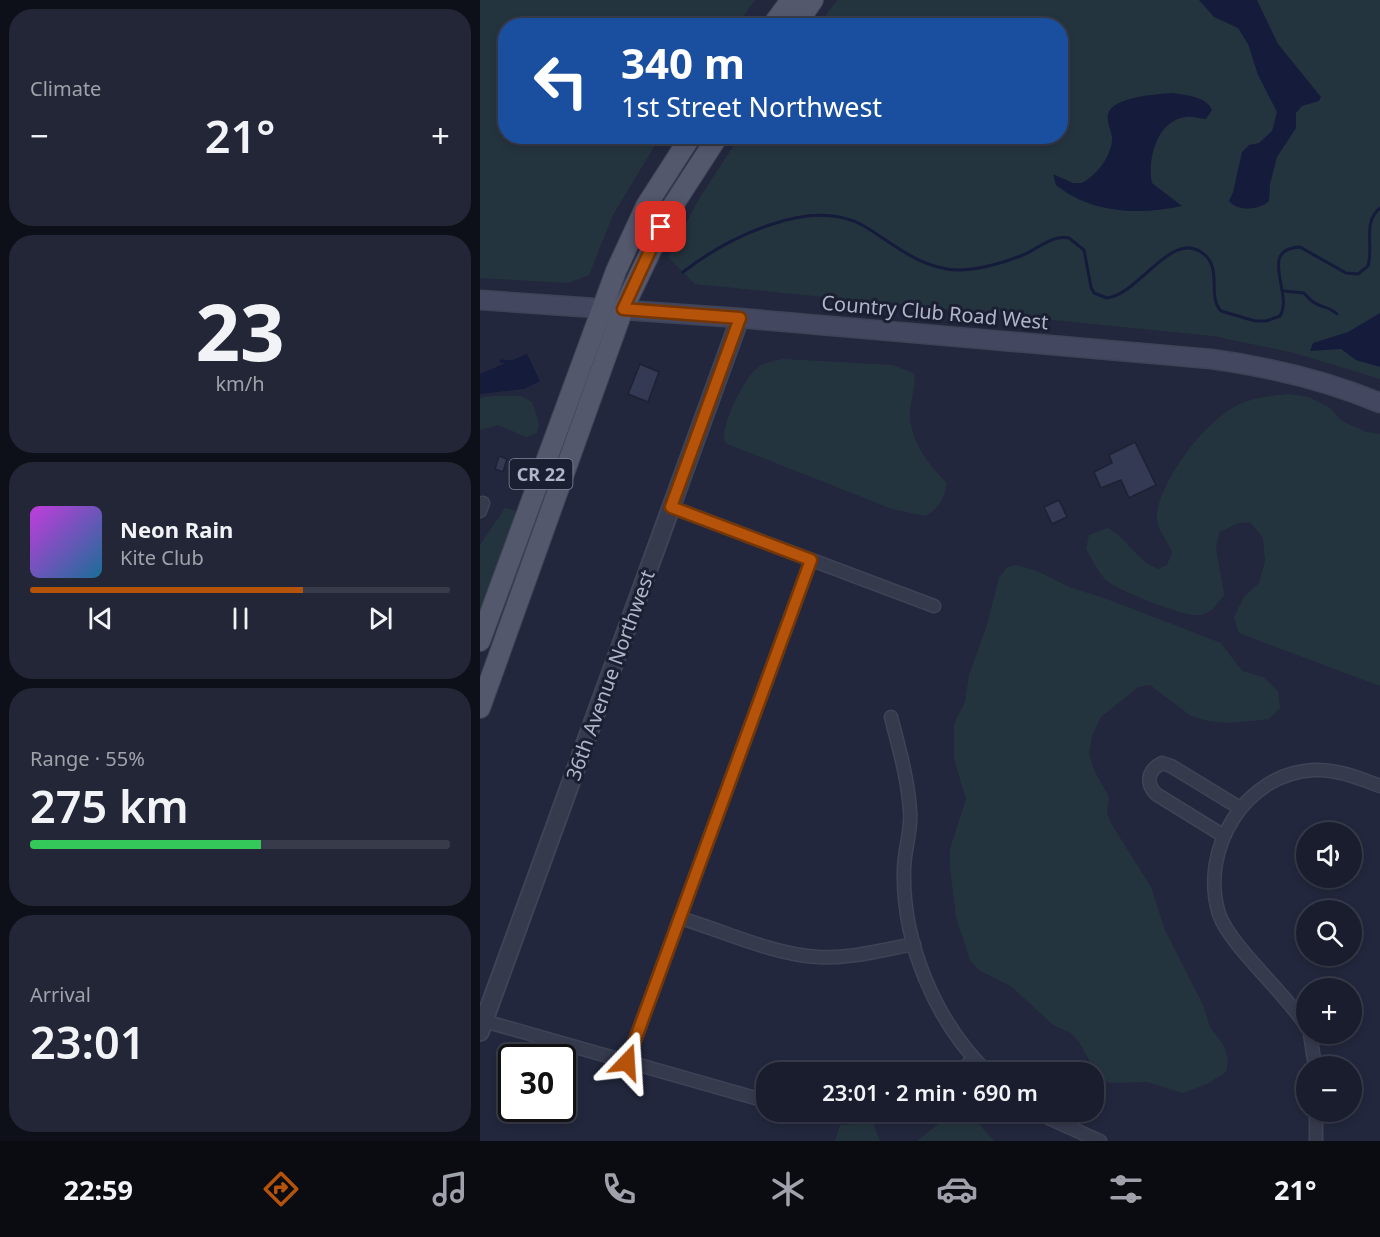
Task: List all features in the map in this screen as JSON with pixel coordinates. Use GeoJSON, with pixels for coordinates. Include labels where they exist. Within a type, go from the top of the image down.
{"type":"FeatureCollection","features":[{"type":"Feature","properties":{"kind":"main road"},"geometry":{"type":"LineString","coordinates":[[778,18],[790,0]]}},
{"type":"Feature","properties":{"kind":"main road"},"geometry":{"type":"LineString","coordinates":[[801,18],[813,0]]}},
{"type":"Feature","properties":{"kind":"main road","name":"CR 22"},"geometry":{"type":"LineString","coordinates":[[480,641],[601,307],[646,206],[685,144]]}},
{"type":"Feature","properties":{"kind":"main road","name":"CR 22"},"geometry":{"type":"LineString","coordinates":[[480,708],[623,309],[672,207],[713,144]]}},
{"type":"Feature","properties":{"kind":"main road","name":"Country Club Road West"},"geometry":{"type":"LineString","coordinates":[[480,300],[740,318],[1211,359],[1310,378],[1380,403]]}},
{"type":"Feature","properties":{"kind":"street","name":"36th Avenue Northwest"},"geometry":{"type":"LineString","coordinates":[[482,1026],[740,318]]}},
{"type":"Feature","properties":{"kind":"street"},"geometry":{"type":"LineString","coordinates":[[671,507],[934,606]]}},
{"type":"Feature","properties":{"kind":"street"},"geometry":{"type":"LineString","coordinates":[[627,1062],[811,560]]}},
{"type":"Feature","properties":{"kind":"street"},"geometry":{"type":"LineString","coordinates":[[891,717],[909,794],[911,815],[904,869],[904,888],[914,944],[923,973],[941,1011],[974,1060],[971,1062]]}},
{"type":"Feature","properties":{"kind":"street"},"geometry":{"type":"LineString","coordinates":[[1224,836],[1156,794],[1150,788],[1151,772],[1162,763],[1171,766],[1240,808]]}},
{"type":"Feature","properties":{"kind":"street"},"geometry":{"type":"LineString","coordinates":[[1296,1014],[1230,933],[1220,916],[1216,896],[1216,876],[1224,836],[1240,808],[1268,782],[1302,771],[1333,770],[1380,786]]}},
{"type":"Feature","properties":{"kind":"street"},"geometry":{"type":"LineString","coordinates":[[680,918],[779,949],[817,957],[864,954],[914,944]]}},
{"type":"Feature","properties":{"kind":"street"},"geometry":{"type":"LineString","coordinates":[[482,1026],[627,1062],[756,1098]]}},
{"type":"Feature","properties":{"kind":"street"},"geometry":{"type":"LineString","coordinates":[[1057,1122],[1100,1141]]}},
{"type":"Feature","properties":{"kind":"street"},"geometry":{"type":"LineString","coordinates":[[1316,1122],[1316,1141]]}},
{"type":"Feature","properties":{"kind":"shaded area"},"geometry":{"type":"Polygon","coordinates":[[[480,0],[755,0],[742,18],[498,18],[498,144],[656,144],[613,215],[589,275],[568,283],[480,278],[480,0]]]}},
{"type":"Feature","properties":{"kind":"shaded area"},"geometry":{"type":"Polygon","coordinates":[[[837,0],[1380,0],[1380,379],[1295,353],[1213,336],[695,284],[668,257],[699,199],[734,144],[1068,144],[1068,18],[824,18],[837,0]]]}},
{"type":"Feature","properties":{"kind":"shaded area"},"geometry":{"type":"Polygon","coordinates":[[[783,359],[892,365],[914,373],[911,426],[917,444],[927,460],[946,482],[943,498],[934,510],[926,516],[892,509],[725,443],[724,436],[729,415],[752,373],[760,366],[783,359]]]}},
{"type":"Feature","properties":{"kind":"shaded area"},"geometry":{"type":"Polygon","coordinates":[[[1288,394],[1309,397],[1330,408],[1342,421],[1366,432],[1380,434],[1380,686],[1239,633],[1234,617],[1244,597],[1259,583],[1265,561],[1263,538],[1250,522],[1239,523],[1219,532],[1216,548],[1224,595],[1211,610],[1200,615],[1167,608],[1112,584],[1100,573],[1086,549],[1089,535],[1108,528],[1144,561],[1158,569],[1167,565],[1172,552],[1160,529],[1157,514],[1161,499],[1177,466],[1201,435],[1229,410],[1253,399],[1288,394]]]}},
{"type":"Feature","properties":{"kind":"shaded area"},"geometry":{"type":"Polygon","coordinates":[[[521,396],[532,402],[539,424],[537,433],[526,437],[498,425],[480,430],[480,398],[521,396]]]}},
{"type":"Feature","properties":{"kind":"shaded area"},"geometry":{"type":"Polygon","coordinates":[[[505,508],[516,511],[521,519],[480,634],[480,545],[505,508]]]}},
{"type":"Feature","properties":{"kind":"shaded area"},"geometry":{"type":"Polygon","coordinates":[[[1016,565],[1037,571],[1069,587],[1107,599],[1221,643],[1242,671],[1263,677],[1278,691],[1280,708],[1269,719],[1230,723],[1208,721],[1191,716],[1150,685],[1138,687],[1101,717],[1092,736],[1089,754],[1094,770],[1109,797],[1107,813],[1112,825],[1151,887],[1165,930],[1203,1005],[1210,1027],[1223,1044],[1228,1059],[1226,1072],[1209,1083],[1183,1093],[1147,1082],[1110,1083],[1104,1079],[1104,1062],[1090,1062],[1071,1033],[1053,1025],[1012,987],[979,970],[970,960],[956,917],[950,867],[950,849],[966,799],[954,759],[954,724],[965,702],[969,675],[987,625],[999,578],[1007,567],[1016,565]]]}},
{"type":"Feature","properties":{"kind":"shaded area"},"geometry":{"type":"Polygon","coordinates":[[[976,1122],[994,1141],[917,1141],[940,1123],[976,1122]]]}},
{"type":"Feature","properties":{"kind":"shaded area"},"geometry":{"type":"Polygon","coordinates":[[[873,1123],[880,1141],[835,1141],[840,1125],[873,1123]]]}},
{"type":"Feature","properties":{"kind":"water"},"geometry":{"type":"Polygon","coordinates":[[[1199,0],[1257,0],[1278,44],[1321,97],[1319,101],[1302,106],[1296,113],[1296,128],[1277,157],[1270,184],[1269,201],[1260,206],[1243,208],[1229,201],[1242,152],[1249,145],[1259,143],[1272,131],[1277,112],[1258,75],[1248,44],[1238,28],[1214,17],[1199,0]]]}},
{"type":"Feature","properties":{"kind":"water"},"geometry":{"type":"Polygon","coordinates":[[[1172,93],[1200,99],[1212,110],[1206,119],[1186,117],[1176,120],[1168,125],[1156,142],[1151,163],[1152,183],[1182,206],[1150,211],[1117,210],[1085,202],[1056,185],[1053,174],[1073,183],[1082,183],[1103,163],[1112,144],[1108,123],[1111,108],[1126,100],[1172,93]]]}},
{"type":"Feature","properties":{"kind":"water"},"geometry":{"type":"Polygon","coordinates":[[[1380,313],[1380,367],[1356,360],[1341,349],[1310,351],[1313,343],[1348,332],[1380,313]]]}},
{"type":"Feature","properties":{"kind":"water"},"geometry":{"type":"Polygon","coordinates":[[[527,354],[540,381],[524,389],[480,394],[480,374],[527,354]]]}},
{"type":"Feature","properties":{"kind":"building"},"geometry":{"type":"Polygon","coordinates":[[[640,364],[659,372],[648,402],[628,394],[640,364]]]}},
{"type":"Feature","properties":{"kind":"building"},"geometry":{"type":"Polygon","coordinates":[[[1135,442],[1156,485],[1129,498],[1121,480],[1101,488],[1094,472],[1112,463],[1109,455],[1135,442]]]}},
{"type":"Feature","properties":{"kind":"building"},"geometry":{"type":"Polygon","coordinates":[[[499,456],[507,459],[503,472],[495,469],[499,456]]]}},
{"type":"Feature","properties":{"kind":"building"},"geometry":{"type":"Polygon","coordinates":[[[1059,500],[1067,517],[1052,524],[1044,507],[1059,500]]]}},
{"type":"Feature","properties":{"kind":"waterway"},"geometry":{"type":"LineString","coordinates":[[683,272],[701,259],[745,235],[794,218],[819,215],[842,218],[864,226],[919,260],[957,270],[999,263],[1023,255],[1056,238],[1069,238],[1084,250],[1094,293],[1107,298],[1132,286],[1169,255],[1181,249],[1193,248],[1210,261],[1213,268],[1215,298],[1221,311],[1255,321],[1266,321],[1280,316],[1283,307],[1278,264],[1281,256],[1287,250],[1300,247],[1346,273],[1358,274],[1368,266],[1371,221],[1380,208]]}},
{"type":"Feature","properties":{"kind":"waterway"},"geometry":{"type":"LineString","coordinates":[[1284,291],[1304,293],[1318,305],[1337,314]]}},
{"type":"Feature","properties":{"kind":"waterway"},"geometry":{"type":"LineString","coordinates":[[501,361],[513,362]]}},
{"type":"Feature","properties":{"kind":"route"},"geometry":{"type":"LineString","coordinates":[[627,1062],[811,560],[671,507],[740,318],[623,309],[661,227]]}}]}
